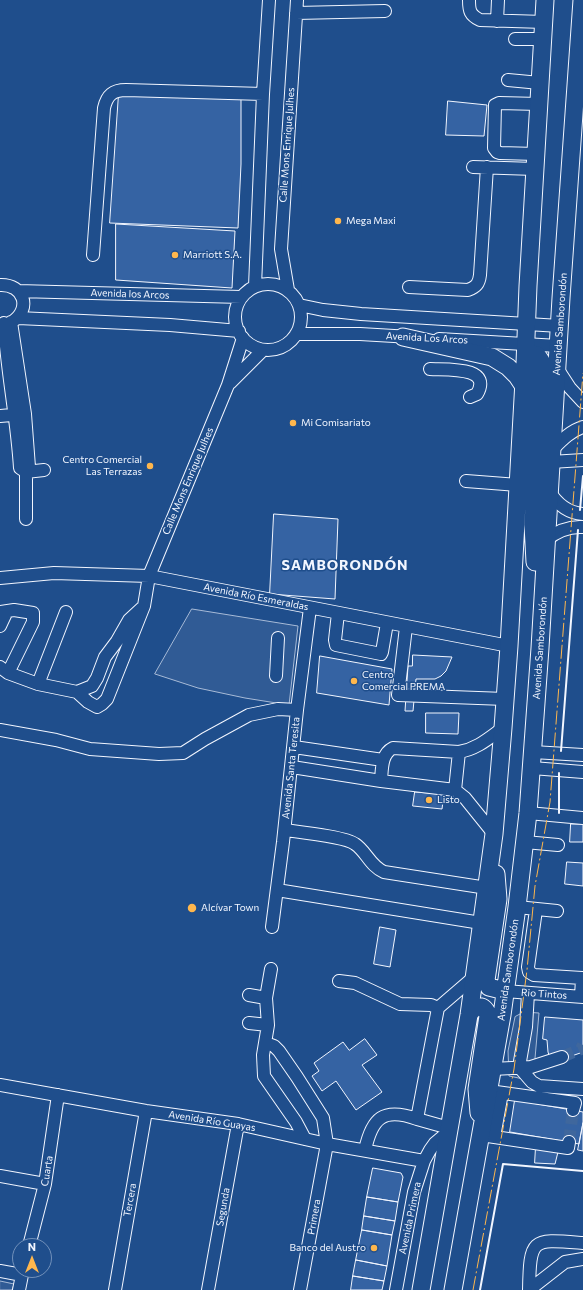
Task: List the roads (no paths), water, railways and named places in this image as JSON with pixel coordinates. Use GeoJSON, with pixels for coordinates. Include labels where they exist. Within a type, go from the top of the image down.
{"type":"FeatureCollection","features":[{"type":"Feature","properties":{"kind":"highway"},"geometry":{"type":"LineString","coordinates":[[421,1290],[469,1015],[493,838],[506,699],[545,0]]}},
{"type":"Feature","properties":{"kind":"highway","name":"Avenida Samborondón"},"geometry":{"type":"LineString","coordinates":[[453,1290],[488,1136],[495,1092],[493,1069],[517,907],[528,813],[540,648],[558,346],[581,51],[583,4]]}},
{"type":"Feature","properties":{"kind":"highway"},"geometry":{"type":"LineString","coordinates":[[403,337],[492,357],[508,367],[523,385]]}},
{"type":"Feature","properties":{"kind":"highway"},"geometry":{"type":"LineString","coordinates":[[525,363],[526,358],[531,354],[538,355],[541,361],[533,525],[540,648]]}},
{"type":"Feature","properties":{"kind":"highway"},"geometry":{"type":"LineString","coordinates":[[493,838],[498,898],[486,980],[489,987],[505,991]]}},
{"type":"Feature","properties":{"kind":"highway"},"geometry":{"type":"LineString","coordinates":[[469,1015],[471,1010],[479,1006],[487,1011],[488,1016],[477,1089],[488,1136]]}},
{"type":"Feature","properties":{"kind":"street"},"geometry":{"type":"LineString","coordinates":[[255,286],[263,94],[269,0]]}},
{"type":"Feature","properties":{"kind":"street","name":"Calle Mons Enrique Julhes"},"geometry":{"type":"LineString","coordinates":[[288,290],[281,249],[296,0]]}},
{"type":"Feature","properties":{"kind":"street"},"geometry":{"type":"LineString","coordinates":[[469,0],[469,9],[473,17],[480,20],[544,22]]}},
{"type":"Feature","properties":{"kind":"street"},"geometry":{"type":"LineString","coordinates":[[497,21],[498,0]]}},
{"type":"Feature","properties":{"kind":"street"},"geometry":{"type":"LineString","coordinates":[[296,13],[325,6],[385,11]]}},
{"type":"Feature","properties":{"kind":"street"},"geometry":{"type":"LineString","coordinates":[[515,39],[542,39]]}},
{"type":"Feature","properties":{"kind":"street"},"geometry":{"type":"LineString","coordinates":[[508,80],[540,83]]}},
{"type":"Feature","properties":{"kind":"street"},"geometry":{"type":"LineString","coordinates":[[93,255],[104,108],[109,96],[113,92],[126,90],[263,94]]}},
{"type":"Feature","properties":{"kind":"street"},"geometry":{"type":"LineString","coordinates":[[536,162],[497,152],[494,148],[495,105],[499,103],[539,104]]}},
{"type":"Feature","properties":{"kind":"street"},"geometry":{"type":"LineString","coordinates":[[473,167],[487,168],[536,162]]}},
{"type":"Feature","properties":{"kind":"street"},"geometry":{"type":"LineString","coordinates":[[409,287],[468,290],[478,285],[480,275],[487,168]]}},
{"type":"Feature","properties":{"kind":"street"},"geometry":{"type":"LineString","coordinates":[[266,284],[278,285],[288,290],[295,297],[299,305],[302,320],[300,327],[292,340],[279,349],[263,350],[249,344],[241,335],[236,323],[235,314],[237,305],[241,298],[255,286],[266,284]]}},
{"type":"Feature","properties":{"kind":"street","name":"Avenida los Arcos"},"geometry":{"type":"LineString","coordinates":[[0,285],[7,285],[18,290],[241,298]]}},
{"type":"Feature","properties":{"kind":"street"},"geometry":{"type":"LineString","coordinates":[[18,290],[22,297],[22,312],[8,322],[5,347],[16,388],[20,414],[20,468],[26,472],[44,470]]}},
{"type":"Feature","properties":{"kind":"street","name":"Avenida Los Arcos"},"geometry":{"type":"LineString","coordinates":[[299,305],[323,310],[361,314],[560,326]]}},
{"type":"Feature","properties":{"kind":"street"},"geometry":{"type":"LineString","coordinates":[[360,334],[361,314]]}},
{"type":"Feature","properties":{"kind":"street"},"geometry":{"type":"LineString","coordinates":[[8,322],[170,325],[241,335]]}},
{"type":"Feature","properties":{"kind":"street","name":"Avenida Los Arcos"},"geometry":{"type":"LineString","coordinates":[[296,334],[360,334],[558,346]]}},
{"type":"Feature","properties":{"kind":"street","name":"Calle Mons Enrique Julhes"},"geometry":{"type":"LineString","coordinates":[[77,692],[88,702],[97,707],[107,699],[144,606],[148,576],[228,385],[241,335]]}},
{"type":"Feature","properties":{"kind":"street","name":"Calle Mons Enrique Julhes"},"geometry":{"type":"LineString","coordinates":[[228,385],[263,350]]}},
{"type":"Feature","properties":{"kind":"street"},"geometry":{"type":"LineString","coordinates":[[557,368],[570,388],[583,402]]}},
{"type":"Feature","properties":{"kind":"street"},"geometry":{"type":"LineString","coordinates":[[430,369],[470,372],[477,376],[480,382],[480,389],[477,394],[470,397]]}},
{"type":"Feature","properties":{"kind":"street"},"geometry":{"type":"LineString","coordinates":[[0,416],[20,414]]}},
{"type":"Feature","properties":{"kind":"street"},"geometry":{"type":"LineString","coordinates":[[583,427],[565,437],[551,456],[583,460]]}},
{"type":"Feature","properties":{"kind":"street"},"geometry":{"type":"LineString","coordinates":[[26,472],[26,519]]}},
{"type":"Feature","properties":{"kind":"street"},"geometry":{"type":"LineString","coordinates":[[466,481],[518,485]]}},
{"type":"Feature","properties":{"kind":"street"},"geometry":{"type":"LineString","coordinates":[[549,491],[561,506],[569,511],[583,514]]}},
{"type":"Feature","properties":{"kind":"street"},"geometry":{"type":"LineString","coordinates":[[546,540],[556,533],[568,528],[583,526]]}},
{"type":"Feature","properties":{"kind":"street","name":"Avenida Río Esmeraldas"},"geometry":{"type":"LineString","coordinates":[[0,578],[54,573],[148,576],[509,646]]}},
{"type":"Feature","properties":{"kind":"street"},"geometry":{"type":"LineString","coordinates":[[0,626],[4,611],[14,610],[33,613],[33,622],[4,670],[38,684],[77,692],[92,686],[97,678],[105,657],[117,641],[129,620],[144,606]]}},
{"type":"Feature","properties":{"kind":"street","name":"Avenida Santa Teresita"},"geometry":{"type":"LineString","coordinates":[[272,927],[292,767],[297,710],[297,679],[301,642],[310,608]]}},
{"type":"Feature","properties":{"kind":"street"},"geometry":{"type":"LineString","coordinates":[[38,684],[66,612]]}},
{"type":"Feature","properties":{"kind":"street"},"geometry":{"type":"LineString","coordinates":[[338,613],[336,645],[381,654],[387,623]]}},
{"type":"Feature","properties":{"kind":"street"},"geometry":{"type":"LineString","coordinates":[[406,627],[398,695],[506,699]]}},
{"type":"Feature","properties":{"kind":"street"},"geometry":{"type":"LineString","coordinates":[[276,676],[278,638]]}},
{"type":"Feature","properties":{"kind":"street"},"geometry":{"type":"LineString","coordinates":[[0,730],[56,740],[90,749],[159,754],[183,753],[249,715],[278,709],[297,710]]}},
{"type":"Feature","properties":{"kind":"street"},"geometry":{"type":"LineString","coordinates":[[381,781],[384,755],[388,750],[393,748],[459,752],[479,746],[503,728]]}},
{"type":"Feature","properties":{"kind":"street"},"geometry":{"type":"LineString","coordinates":[[294,747],[383,760]]}},
{"type":"Feature","properties":{"kind":"street"},"geometry":{"type":"LineString","coordinates":[[455,790],[459,752]]}},
{"type":"Feature","properties":{"kind":"street"},"geometry":{"type":"LineString","coordinates":[[532,760],[583,755]]}},
{"type":"Feature","properties":{"kind":"street"},"geometry":{"type":"LineString","coordinates":[[532,760],[583,772]]}},
{"type":"Feature","properties":{"kind":"street"},"geometry":{"type":"LineString","coordinates":[[292,767],[381,781],[455,790],[465,798],[493,838]]}},
{"type":"Feature","properties":{"kind":"street"},"geometry":{"type":"LineString","coordinates":[[528,813],[583,818]]}},
{"type":"Feature","properties":{"kind":"street"},"geometry":{"type":"LineString","coordinates":[[285,830],[346,840],[355,844],[378,869],[384,872],[487,888]]}},
{"type":"Feature","properties":{"kind":"street"},"geometry":{"type":"LineString","coordinates":[[525,842],[558,846]]}},
{"type":"Feature","properties":{"kind":"street"},"geometry":{"type":"LineString","coordinates":[[277,890],[481,923]]}},
{"type":"Feature","properties":{"kind":"street"},"geometry":{"type":"LineString","coordinates":[[517,907],[557,912]]}},
{"type":"Feature","properties":{"kind":"street"},"geometry":{"type":"LineString","coordinates":[[536,910],[528,968],[529,972],[534,975],[582,978],[582,997]]}},
{"type":"Feature","properties":{"kind":"street"},"geometry":{"type":"LineString","coordinates":[[271,969],[266,998],[268,1025],[263,1055],[264,1076],[296,1122],[305,1139]]}},
{"type":"Feature","properties":{"kind":"street"},"geometry":{"type":"LineString","coordinates":[[417,1119],[438,1008],[474,977]]}},
{"type":"Feature","properties":{"kind":"street"},"geometry":{"type":"LineString","coordinates":[[338,981],[355,983],[400,1004],[431,1005],[438,1008]]}},
{"type":"Feature","properties":{"kind":"street","name":"Rio Tintos"},"geometry":{"type":"LineString","coordinates":[[505,991],[582,997]]}},
{"type":"Feature","properties":{"kind":"street"},"geometry":{"type":"LineString","coordinates":[[519,1067],[526,1027],[528,993]]}},
{"type":"Feature","properties":{"kind":"street"},"geometry":{"type":"LineString","coordinates":[[249,995],[266,998]]}},
{"type":"Feature","properties":{"kind":"street"},"geometry":{"type":"LineString","coordinates":[[249,1023],[268,1025]]}},
{"type":"Feature","properties":{"kind":"street"},"geometry":{"type":"LineString","coordinates":[[266,1043],[274,1046],[279,1051],[313,1102],[322,1118],[327,1144]]}},
{"type":"Feature","properties":{"kind":"street"},"geometry":{"type":"LineString","coordinates":[[493,1069],[531,1067],[562,1057]]}},
{"type":"Feature","properties":{"kind":"street"},"geometry":{"type":"LineString","coordinates":[[519,1067],[532,1082],[539,1086],[583,1089]]}},
{"type":"Feature","properties":{"kind":"street","name":"Avenida Río Guayas"},"geometry":{"type":"LineString","coordinates":[[0,1085],[146,1111],[238,1124],[327,1144],[424,1161]]}},
{"type":"Feature","properties":{"kind":"street"},"geometry":{"type":"LineString","coordinates":[[495,1092],[574,1103],[573,1110]]}},
{"type":"Feature","properties":{"kind":"street","name":"Cuarta"},"geometry":{"type":"LineString","coordinates":[[31,1238],[46,1184],[58,1095]]}},
{"type":"Feature","properties":{"kind":"street","name":"Tercera"},"geometry":{"type":"LineString","coordinates":[[115,1290],[146,1111]]}},
{"type":"Feature","properties":{"kind":"street"},"geometry":{"type":"LineString","coordinates":[[365,1150],[372,1128],[377,1120],[386,1115],[394,1114],[409,1116],[448,1130]]}},
{"type":"Feature","properties":{"kind":"street","name":"Segunda"},"geometry":{"type":"LineString","coordinates":[[208,1290],[238,1124]]}},
{"type":"Feature","properties":{"kind":"street","name":"Avenida Primera"},"geometry":{"type":"LineString","coordinates":[[396,1290],[414,1192],[424,1161],[435,1142],[448,1130]]}},
{"type":"Feature","properties":{"kind":"street"},"geometry":{"type":"LineString","coordinates":[[488,1136],[568,1148],[569,1142]]}},
{"type":"Feature","properties":{"kind":"street","name":"Primera"},"geometry":{"type":"LineString","coordinates":[[300,1290],[327,1144]]}},
{"type":"Feature","properties":{"kind":"street"},"geometry":{"type":"LineString","coordinates":[[0,1176],[46,1184]]}},
{"type":"Feature","properties":{"kind":"street"},"geometry":{"type":"LineString","coordinates":[[529,1290],[530,1262],[537,1244],[546,1241],[583,1243]]}},
{"type":"Feature","properties":{"kind":"street"},"geometry":{"type":"LineString","coordinates":[[529,1290],[565,1262],[583,1259]]}},
{"type":"Feature","properties":{"kind":"street"},"geometry":{"type":"LineString","coordinates":[[0,1271],[12,1272]]}},
{"type":"Feature","properties":{"kind":"street"},"geometry":{"type":"LineString","coordinates":[[19,1290],[21,1278]]}},
{"type":"Feature","properties":{"kind":"tunnel"},"geometry":{"type":"LineString","coordinates":[[562,1057],[581,1049],[583,1045]]}},
{"type":"Feature","properties":{"kind":"tunnel"},"geometry":{"type":"LineString","coordinates":[[569,1142],[573,1110]]}},
{"type":"Feature","properties":{"kind":"place","name":"Mega Maxi"},"geometry":{"type":"Point","coordinates":[338,221]}},
{"type":"Feature","properties":{"kind":"place","name":"Marriott S.A."},"geometry":{"type":"Point","coordinates":[175,255]}},
{"type":"Feature","properties":{"kind":"place","name":"Mi Comisariato"},"geometry":{"type":"Point","coordinates":[293,423]}},
{"type":"Feature","properties":{"kind":"place","name":"Centro Comercial Las Terrazas"},"geometry":{"type":"Point","coordinates":[150,466]}},
{"type":"Feature","properties":{"kind":"place","name":"Centro Comercial PREMA"},"geometry":{"type":"Point","coordinates":[354,681]}},
{"type":"Feature","properties":{"kind":"place","name":"Listo"},"geometry":{"type":"Point","coordinates":[429,800]}},
{"type":"Feature","properties":{"kind":"place","name":"Alcívar Town"},"geometry":{"type":"Point","coordinates":[192,908]}},
{"type":"Feature","properties":{"kind":"place","name":"Banco del Austro"},"geometry":{"type":"Point","coordinates":[374,1248]}},
{"type":"Feature","properties":{"kind":"district","name":"SAMBORONDÓN"},"geometry":{"type":"Point","coordinates":[345,565]}}]}
